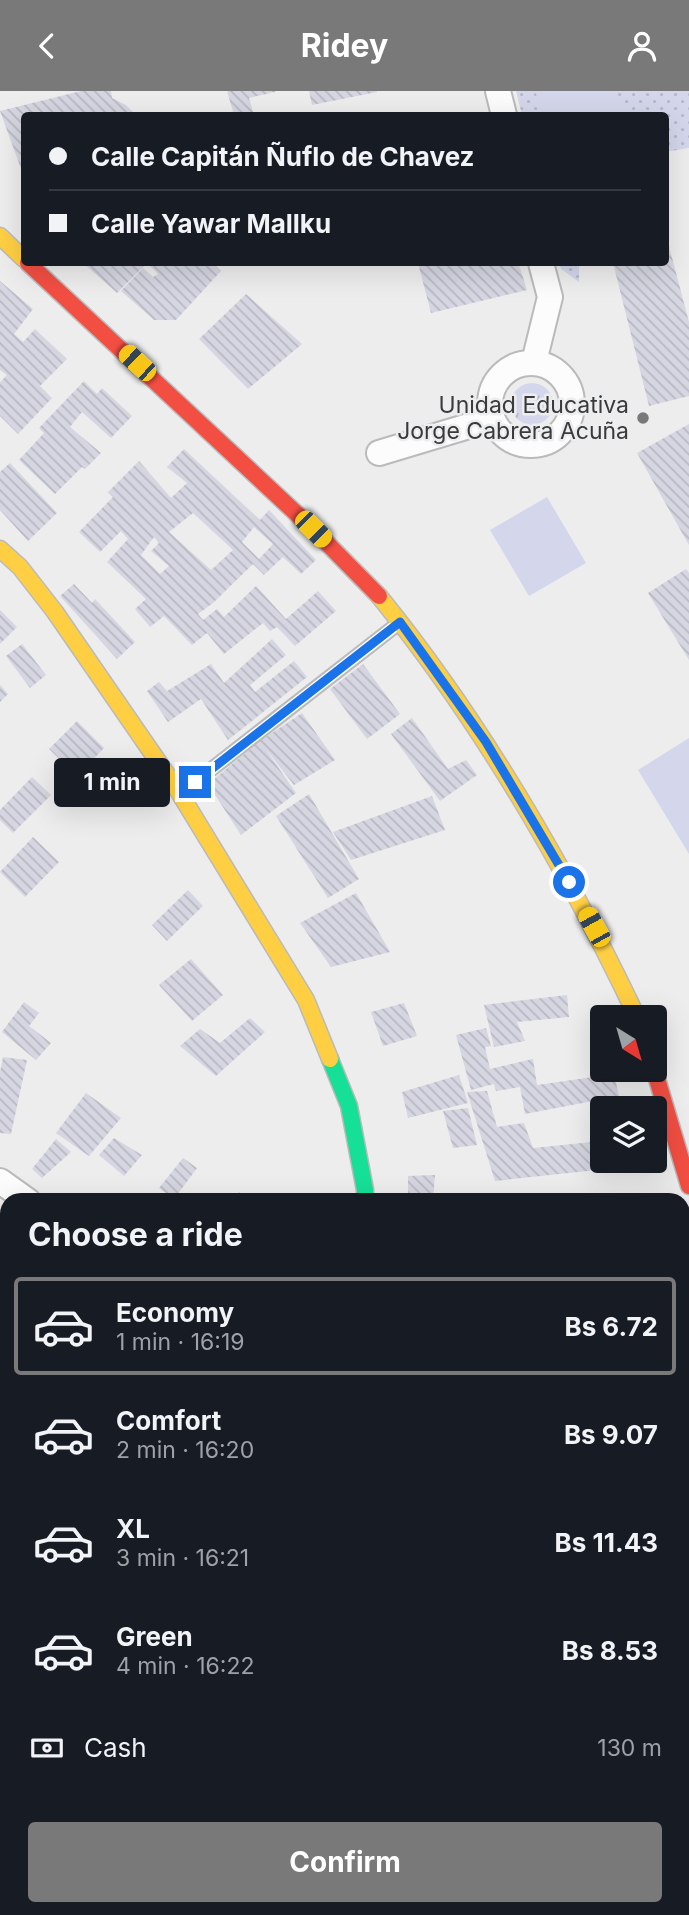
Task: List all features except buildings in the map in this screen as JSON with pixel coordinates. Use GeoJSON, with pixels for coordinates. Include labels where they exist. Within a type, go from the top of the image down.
{"type":"FeatureCollection","features":[{"type":"Feature","properties":{"kind":"street"},"geometry":{"type":"LineString","coordinates":[[498,91],[503,112]]}},
{"type":"Feature","properties":{"kind":"street"},"geometry":{"type":"LineString","coordinates":[[0,236],[21,256]]}},
{"type":"Feature","properties":{"kind":"street"},"geometry":{"type":"LineString","coordinates":[[31,266],[313,529],[368,583],[400,622],[486,742],[594,927],[631,1005]]}},
{"type":"Feature","properties":{"kind":"street"},"geometry":{"type":"LineString","coordinates":[[534,362],[550,297],[542,266]]}},
{"type":"Feature","properties":{"kind":"street"},"geometry":{"type":"LineString","coordinates":[[521,363],[548,365],[568,384],[572,410],[568,423],[548,442],[521,444],[498,431],[492,419],[489,405],[491,391],[498,378],[521,363]]}},
{"type":"Feature","properties":{"kind":"street"},"geometry":{"type":"LineString","coordinates":[[379,453],[492,419]]}},
{"type":"Feature","properties":{"kind":"street"},"geometry":{"type":"LineString","coordinates":[[0,549],[20,567],[55,612],[177,789],[306,1000],[349,1106],[365,1193]]}},
{"type":"Feature","properties":{"kind":"street"},"geometry":{"type":"LineString","coordinates":[[658,1082],[689,1186]]}},
{"type":"Feature","properties":{"kind":"street"},"geometry":{"type":"LineString","coordinates":[[0,1181],[16,1193]]}},
{"type":"Feature","properties":{"kind":"lane"},"geometry":{"type":"LineString","coordinates":[[195,782],[400,622]]}},
{"type":"Feature","properties":{"kind":"green space"},"geometry":{"type":"Polygon","coordinates":[[[516,91],[689,91],[689,148],[669,151],[669,112],[521,112],[516,91]]]}},
{"type":"Feature","properties":{"kind":"green space"},"geometry":{"type":"Polygon","coordinates":[[[535,91],[617,91],[624,112],[542,112],[535,91]]]}},
{"type":"Feature","properties":{"kind":"green space"},"geometry":{"type":"Polygon","coordinates":[[[560,266],[579,266],[579,282],[560,266]]]}},
{"type":"Feature","properties":{"kind":"green space"},"geometry":{"type":"Polygon","coordinates":[[[532,383],[547,389],[553,404],[547,419],[532,425],[517,419],[511,404],[517,389],[532,383]]]}},
{"type":"Feature","properties":{"kind":"green space"},"geometry":{"type":"Polygon","coordinates":[[[547,497],[586,563],[529,596],[490,530],[547,497]]]}},
{"type":"Feature","properties":{"kind":"green space"},"geometry":{"type":"Polygon","coordinates":[[[689,738],[689,854],[638,770],[689,738]]]}},
{"type":"Feature","properties":{"kind":"traffic: fast"},"geometry":{"type":"LineString","coordinates":[[330,1059],[349,1106],[365,1193]]}},
{"type":"Feature","properties":{"kind":"traffic: slow"},"geometry":{"type":"LineString","coordinates":[[0,236],[21,256]]}},
{"type":"Feature","properties":{"kind":"traffic: slow"},"geometry":{"type":"LineString","coordinates":[[0,549],[20,567],[55,612],[177,789],[306,1000],[330,1059]]}},
{"type":"Feature","properties":{"kind":"traffic: slow"},"geometry":{"type":"LineString","coordinates":[[379,596],[488,746],[552,852],[631,1005]]}},
{"type":"Feature","properties":{"kind":"traffic: jam"},"geometry":{"type":"LineString","coordinates":[[31,266],[313,529],[379,596]]}},
{"type":"Feature","properties":{"kind":"traffic: jam"},"geometry":{"type":"LineString","coordinates":[[658,1082],[689,1186]]}},
{"type":"Feature","properties":{"kind":"place","name":"Unidad Educativa Jorge Cabrera Acuña"},"geometry":{"type":"Point","coordinates":[643,418]}},
{"type":"Feature","properties":{"kind":"route"},"geometry":{"type":"LineString","coordinates":[[195,782],[400,622],[486,742],[569,882]]}}]}
